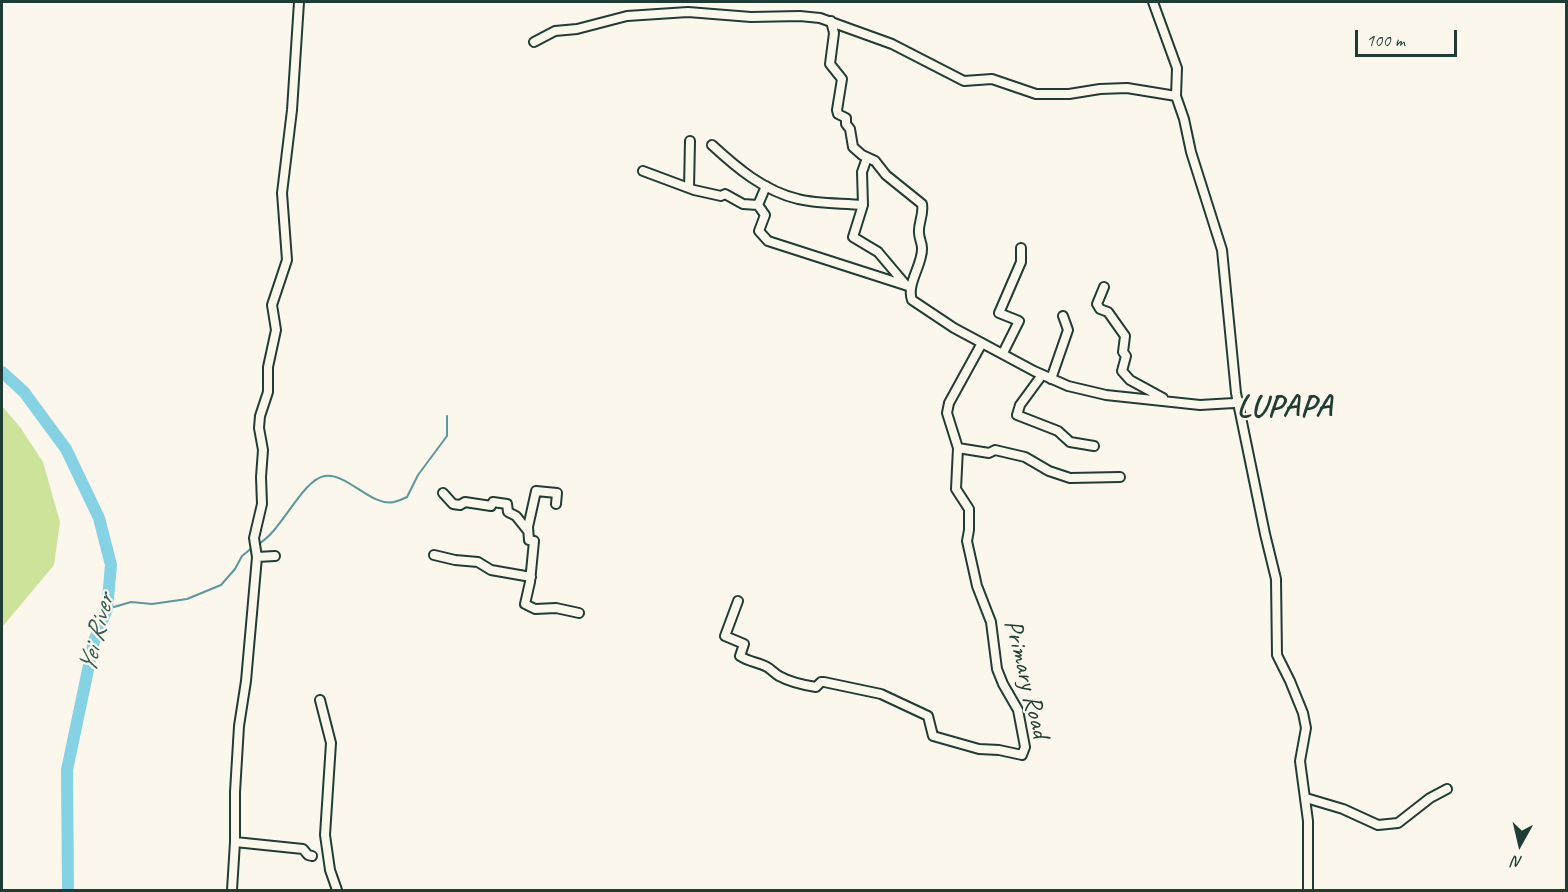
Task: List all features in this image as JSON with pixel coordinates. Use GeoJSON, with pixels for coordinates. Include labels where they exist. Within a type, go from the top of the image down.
{"type":"FeatureCollection","features":[{"type":"Feature","properties":{"kind":"street"},"geometry":{"type":"LineString","coordinates":[[232,891],[239,726],[247,671],[257,557],[254,538],[262,504],[263,450],[259,428],[268,392],[268,367],[276,330],[272,305],[286,260],[282,193],[292,110],[299,2]]}},
{"type":"Feature","properties":{"kind":"street"},"geometry":{"type":"LineString","coordinates":[[1153,2],[1177,68],[1176,96],[1222,250],[1238,400],[1276,579],[1277,655],[1303,713],[1306,728],[1302,739],[1300,761],[1306,798],[1308,891]]}},
{"type":"Feature","properties":{"kind":"street"},"geometry":{"type":"LineString","coordinates":[[534,42],[555,31],[577,29],[627,16],[688,12],[751,17],[800,16],[831,21],[892,44],[964,81],[992,79],[1036,94],[1069,94],[1127,88],[1176,96]]}},
{"type":"Feature","properties":{"kind":"street"},"geometry":{"type":"LineString","coordinates":[[831,21],[834,33],[830,64],[842,79],[838,114],[846,118],[853,147],[874,161],[886,175],[922,204],[923,211],[918,232],[922,248],[908,286],[912,300],[954,328],[1042,375],[1068,386],[1106,395],[1200,405],[1234,403],[1238,400]]}},
{"type":"Feature","properties":{"kind":"street"},"geometry":{"type":"LineString","coordinates":[[689,188],[690,141]]}},
{"type":"Feature","properties":{"kind":"street"},"geometry":{"type":"LineString","coordinates":[[712,145],[748,177],[798,200],[863,205]]}},
{"type":"Feature","properties":{"kind":"street"},"geometry":{"type":"LineString","coordinates":[[867,158],[862,172],[863,205],[853,237],[878,252],[908,286]]}},
{"type":"Feature","properties":{"kind":"street"},"geometry":{"type":"LineString","coordinates":[[643,171],[689,188],[721,196],[725,194],[743,204],[758,205]]}},
{"type":"Feature","properties":{"kind":"street"},"geometry":{"type":"LineString","coordinates":[[758,205],[766,186]]}},
{"type":"Feature","properties":{"kind":"street"},"geometry":{"type":"LineString","coordinates":[[758,205],[765,215],[759,231],[768,241],[861,269],[908,286]]}},
{"type":"Feature","properties":{"kind":"street"},"geometry":{"type":"LineString","coordinates":[[1003,353],[1018,321],[999,313],[1021,262],[1021,248]]}},
{"type":"Feature","properties":{"kind":"street"},"geometry":{"type":"LineString","coordinates":[[1104,287],[1096,304],[1100,309],[1108,312],[1125,336],[1126,356],[1122,371],[1130,380],[1167,400]]}},
{"type":"Feature","properties":{"kind":"street"},"geometry":{"type":"LineString","coordinates":[[1051,379],[1068,330],[1063,316]]}},
{"type":"Feature","properties":{"kind":"street"},"geometry":{"type":"LineString","coordinates":[[982,343],[949,403],[947,413],[958,448],[989,453],[995,450],[1025,457],[1049,471],[1070,478],[1120,477]]}},
{"type":"Feature","properties":{"kind":"street"},"geometry":{"type":"LineString","coordinates":[[1042,375],[1020,405],[1017,415],[1058,431],[1070,442],[1094,446]]}},
{"type":"Feature","properties":{"kind":"street","name":"Primary Road"},"geometry":{"type":"LineString","coordinates":[[738,601],[725,636],[744,644],[740,656],[743,658],[766,666],[776,674],[798,683],[816,687],[824,682],[899,700],[928,716],[933,736],[979,749],[1024,754],[1023,733],[1018,710],[997,669],[991,622],[977,586],[967,540],[969,509],[956,489],[958,448]]}},
{"type":"Feature","properties":{"kind":"street"},"geometry":{"type":"LineString","coordinates":[[556,504],[557,493],[536,491],[528,531],[529,540],[534,541],[531,576],[525,604],[535,609],[556,608],[579,613]]}},
{"type":"Feature","properties":{"kind":"street"},"geometry":{"type":"LineString","coordinates":[[443,493],[453,504],[460,505],[465,502],[491,506],[493,502],[507,504],[508,512],[516,516],[528,531]]}},
{"type":"Feature","properties":{"kind":"street"},"geometry":{"type":"LineString","coordinates":[[434,555],[478,562],[491,570],[531,576]]}},
{"type":"Feature","properties":{"kind":"street"},"geometry":{"type":"LineString","coordinates":[[257,557],[275,556]]}},
{"type":"Feature","properties":{"kind":"street"},"geometry":{"type":"LineString","coordinates":[[320,700],[331,743],[326,835],[330,870],[338,891]]}},
{"type":"Feature","properties":{"kind":"street"},"geometry":{"type":"LineString","coordinates":[[1306,798],[1343,809],[1378,825],[1398,823],[1430,798],[1447,789]]}},
{"type":"Feature","properties":{"kind":"street"},"geometry":{"type":"LineString","coordinates":[[235,842],[303,849],[312,856]]}},
{"type":"Feature","properties":{"kind":"green space"},"geometry":{"type":"Polygon","coordinates":[[[2,406],[20,427],[43,462],[60,522],[54,565],[3,626],[2,406]]]}},
{"type":"Feature","properties":{"kind":"waterway","name":"Yei River"},"geometry":{"type":"LineString","coordinates":[[2,372],[24,392],[66,449],[99,518],[111,565],[107,609],[94,641],[67,770],[68,890]]}},
{"type":"Feature","properties":{"kind":"waterway"},"geometry":{"type":"LineString","coordinates":[[258,544],[275,529],[308,486],[316,479],[325,476],[334,476],[377,500],[394,502],[407,497],[418,475],[447,436],[447,416]]}},
{"type":"Feature","properties":{"kind":"waterway"},"geometry":{"type":"LineString","coordinates":[[107,609],[131,602],[152,604],[187,599],[221,585],[235,569],[242,556],[253,547]]}},
{"type":"Feature","properties":{"kind":"district","name":"LUPAPA"},"geometry":{"type":"Point","coordinates":[1285,408]}}]}
